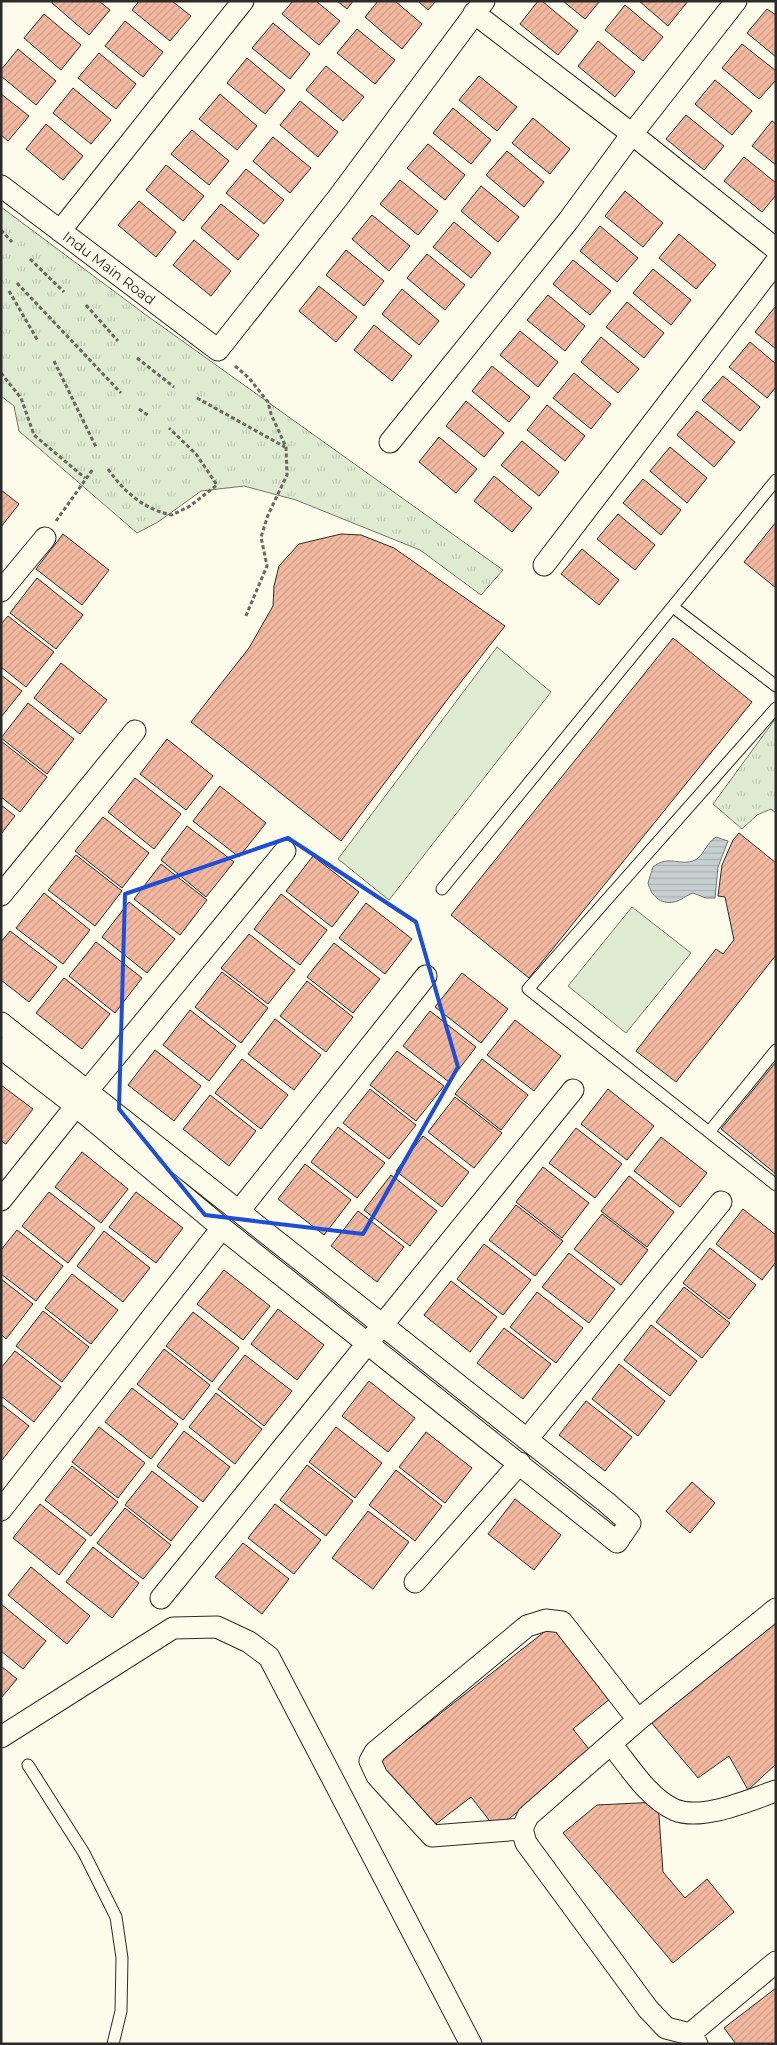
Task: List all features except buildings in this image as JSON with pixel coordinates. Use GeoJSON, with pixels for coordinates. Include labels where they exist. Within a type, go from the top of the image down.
{"type":"FeatureCollection","features":[{"type":"Feature","properties":{"kind":"street"},"geometry":{"type":"LineString","coordinates":[[60,231],[243,1]]}},
{"type":"Feature","properties":{"kind":"street"},"geometry":{"type":"LineString","coordinates":[[390,442],[568,221],[632,134],[736,1]]}},
{"type":"Feature","properties":{"kind":"street"},"geometry":{"type":"LineString","coordinates":[[218,350],[337,199],[479,7],[776,250]]}},
{"type":"Feature","properties":{"kind":"street","name":"Indu Main Road"},"geometry":{"type":"LineString","coordinates":[[1,186],[218,350]]}},
{"type":"Feature","properties":{"kind":"street"},"geometry":{"type":"LineString","coordinates":[[544,565],[776,262]]}},
{"type":"Feature","properties":{"kind":"street"},"geometry":{"type":"LineString","coordinates":[[1,591],[44,538]]}},
{"type":"Feature","properties":{"kind":"street"},"geometry":{"type":"LineString","coordinates":[[1,895],[135,730]]}},
{"type":"Feature","properties":{"kind":"street"},"geometry":{"type":"LineString","coordinates":[[1,1200],[82,1098],[285,852]]}},
{"type":"Feature","properties":{"kind":"street"},"geometry":{"type":"LineString","coordinates":[[239,1211],[426,976]]}},
{"type":"Feature","properties":{"kind":"street"},"geometry":{"type":"LineString","coordinates":[[1,1023],[82,1098],[222,1228],[617,1542],[630,1523],[528,1438],[239,1211],[82,1098],[1,1048]]}},
{"type":"Feature","properties":{"kind":"street"},"geometry":{"type":"LineString","coordinates":[[161,1598],[573,1090]]}},
{"type":"Feature","properties":{"kind":"street"},"geometry":{"type":"LineString","coordinates":[[528,1438],[721,1202]]}},
{"type":"Feature","properties":{"kind":"street"},"geometry":{"type":"LineString","coordinates":[[1,1510],[222,1228]]}},
{"type":"Feature","properties":{"kind":"street"},"geometry":{"type":"LineString","coordinates":[[416,1582],[520,1463]]}},
{"type":"Feature","properties":{"kind":"street"},"geometry":{"type":"LineString","coordinates":[[776,1609],[638,1720],[528,1816],[522,1829],[526,1843],[648,2009],[666,2028],[694,2039],[776,1962]]}},
{"type":"Feature","properties":{"kind":"street"},"geometry":{"type":"LineString","coordinates":[[522,1829],[432,1836],[377,1776],[370,1761],[375,1752],[528,1626],[546,1620],[562,1622],[638,1720]]}},
{"type":"Feature","properties":{"kind":"street"},"geometry":{"type":"LineString","coordinates":[[1,1737],[173,1628],[217,1627],[249,1642],[269,1657],[471,2044]]}},
{"type":"Feature","properties":{"kind":"street"},"geometry":{"type":"LineString","coordinates":[[611,1744],[646,1787],[656,1797],[676,1810],[696,1813],[716,1810],[776,1791]]}},
{"type":"Feature","properties":{"kind":"lane"},"geometry":{"type":"LineString","coordinates":[[442,889],[776,480]]}},
{"type":"Feature","properties":{"kind":"lane"},"geometry":{"type":"LineString","coordinates":[[673,607],[776,686]]}},
{"type":"Feature","properties":{"kind":"lane"},"geometry":{"type":"LineString","coordinates":[[776,708],[528,989],[776,1185]]}},
{"type":"Feature","properties":{"kind":"lane"},"geometry":{"type":"LineString","coordinates":[[709,1132],[776,1050]]}},
{"type":"Feature","properties":{"kind":"lane"},"geometry":{"type":"LineString","coordinates":[[28,1765],[84,1853],[116,1917],[122,1958],[121,2011],[113,2044]]}},
{"type":"Feature","properties":{"kind":"path"},"geometry":{"type":"LineString","coordinates":[[1,230],[12,242]]}},
{"type":"Feature","properties":{"kind":"path"},"geometry":{"type":"LineString","coordinates":[[30,259],[64,292]]}},
{"type":"Feature","properties":{"kind":"path"},"geometry":{"type":"LineString","coordinates":[[17,283],[121,393]]}},
{"type":"Feature","properties":{"kind":"path"},"geometry":{"type":"LineString","coordinates":[[9,292],[38,341]]}},
{"type":"Feature","properties":{"kind":"path"},"geometry":{"type":"LineString","coordinates":[[86,305],[118,341]]}},
{"type":"Feature","properties":{"kind":"path"},"geometry":{"type":"LineString","coordinates":[[218,350],[249,378],[268,402],[271,414],[286,447],[287,475],[268,515],[262,536],[267,566],[245,618]]}},
{"type":"Feature","properties":{"kind":"path"},"geometry":{"type":"LineString","coordinates":[[137,358],[174,387]]}},
{"type":"Feature","properties":{"kind":"path"},"geometry":{"type":"LineString","coordinates":[[54,361],[96,447]]}},
{"type":"Feature","properties":{"kind":"path"},"geometry":{"type":"LineString","coordinates":[[1,373],[21,398],[34,435],[85,478]]}},
{"type":"Feature","properties":{"kind":"path"},"geometry":{"type":"LineString","coordinates":[[197,398],[286,447]]}},
{"type":"Feature","properties":{"kind":"path"},"geometry":{"type":"LineString","coordinates":[[139,409],[149,416]]}},
{"type":"Feature","properties":{"kind":"path"},"geometry":{"type":"LineString","coordinates":[[108,469],[128,492],[150,509],[172,515],[190,506],[217,485],[196,454],[169,428]]}},
{"type":"Feature","properties":{"kind":"path"},"geometry":{"type":"LineString","coordinates":[[44,538],[93,469]]}},
{"type":"Feature","properties":{"kind":"highlighted area"},"geometry":{"type":"Polygon","coordinates":[[[288,838],[416,922],[458,1067],[363,1234],[205,1215],[119,1109],[125,894],[288,838]]]}},
{"type":"Feature","properties":{"kind":"green space"},"geometry":{"type":"Polygon","coordinates":[[[1,207],[146,315],[503,570],[481,595],[420,550],[296,500],[244,486],[201,491],[158,522],[137,533],[19,431],[14,406],[1,396],[1,207]]]}},
{"type":"Feature","properties":{"kind":"green space"},"geometry":{"type":"Polygon","coordinates":[[[497,647],[551,692],[389,900],[338,859],[497,647]]]}},
{"type":"Feature","properties":{"kind":"green space"},"geometry":{"type":"Polygon","coordinates":[[[776,718],[776,813],[771,809],[757,815],[742,829],[713,804],[776,718]]]}},
{"type":"Feature","properties":{"kind":"green space"},"geometry":{"type":"Polygon","coordinates":[[[632,907],[691,953],[626,1033],[568,986],[632,907]]]}},
{"type":"Feature","properties":{"kind":"shaded area"},"geometry":{"type":"Polygon","coordinates":[[[716,837],[728,841],[718,867],[715,898],[706,898],[693,893],[669,903],[660,900],[654,895],[648,883],[653,867],[664,861],[690,862],[695,860],[716,837]]]}}]}
